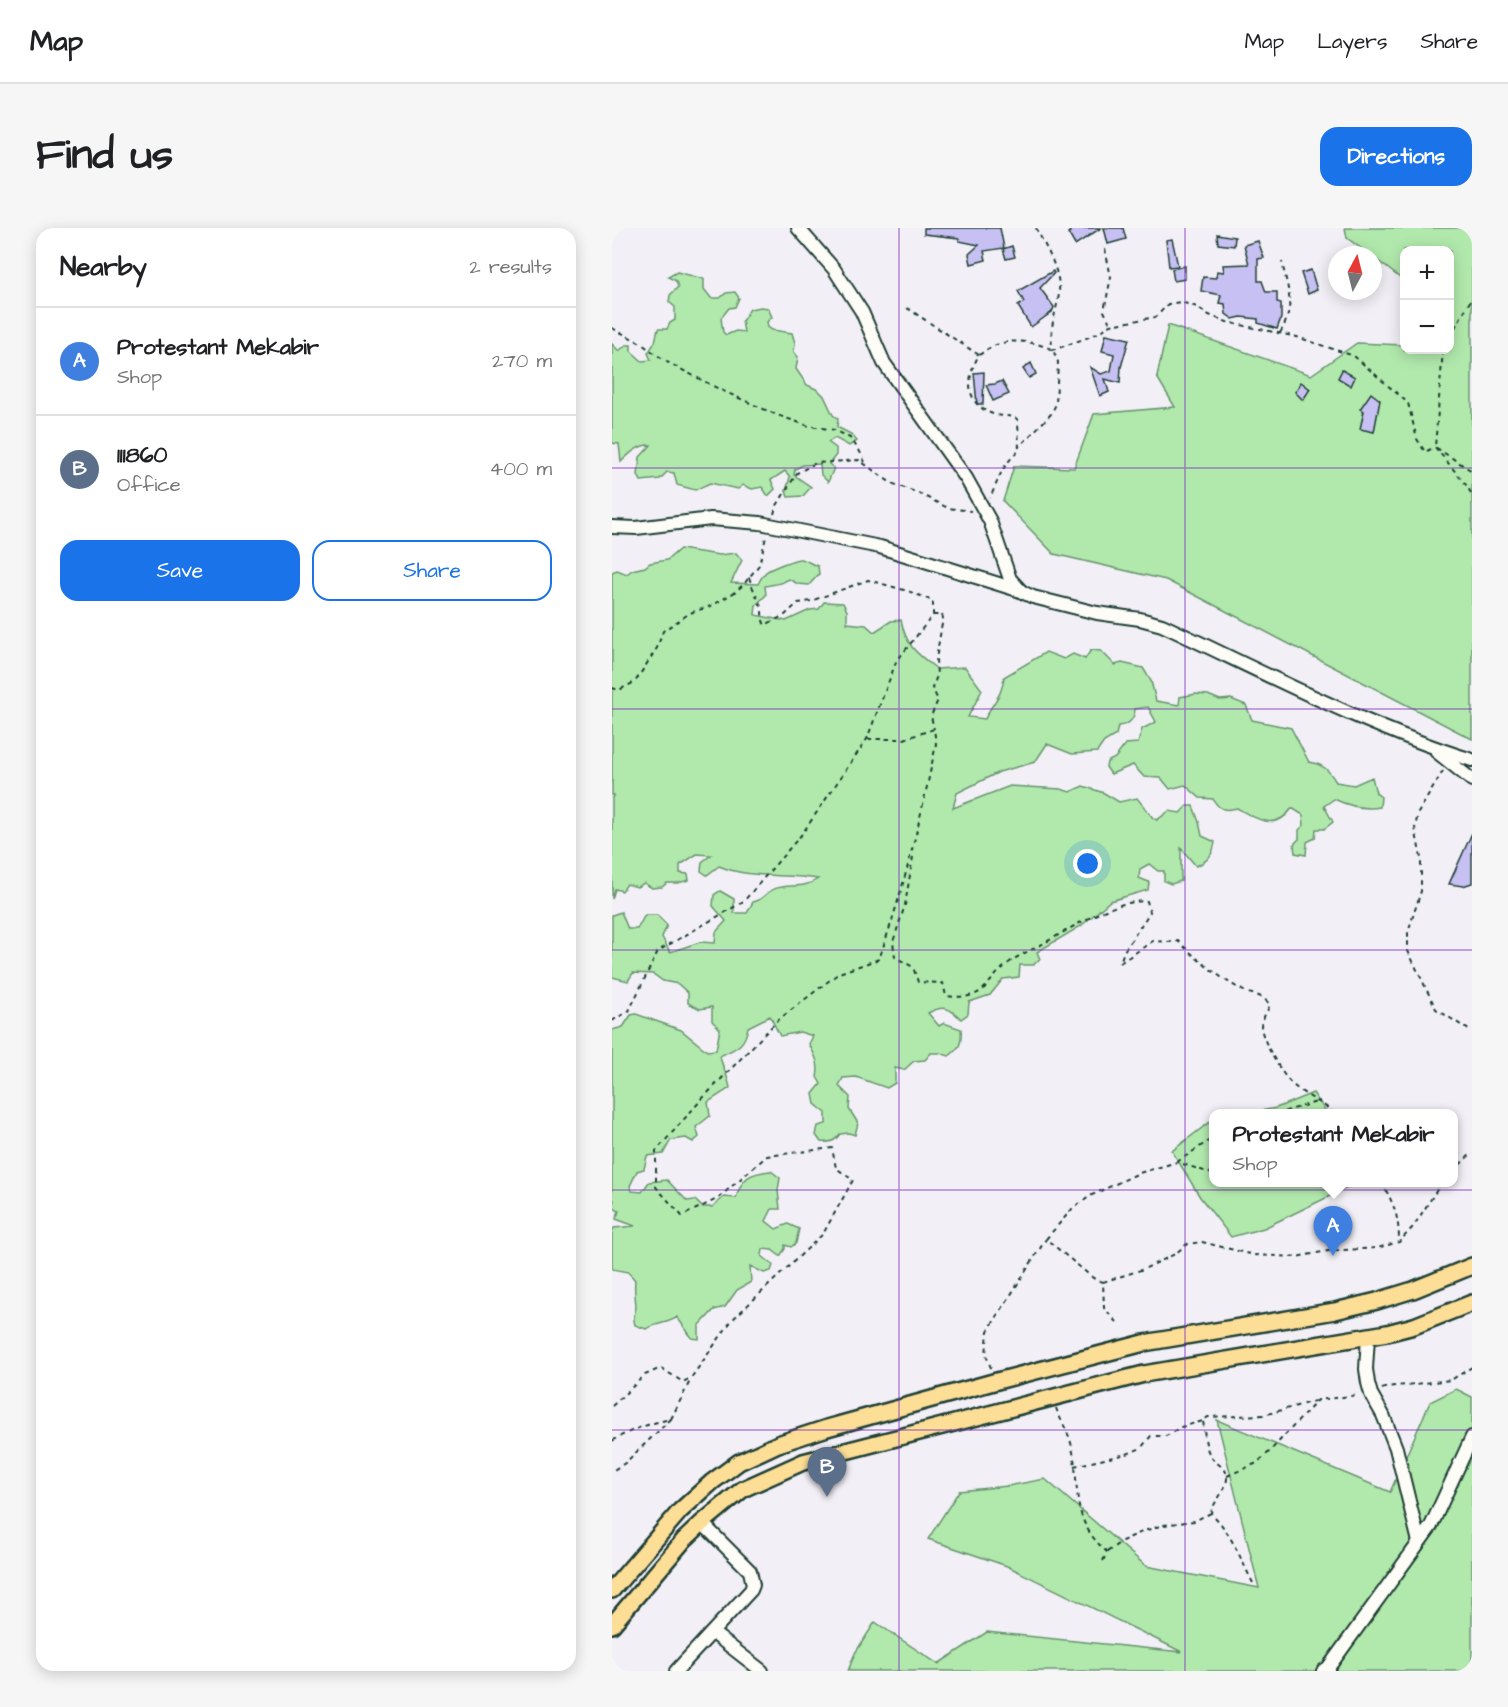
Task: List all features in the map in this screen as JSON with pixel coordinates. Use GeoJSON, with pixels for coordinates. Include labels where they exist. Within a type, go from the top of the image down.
{"type":"FeatureCollection","features":[{"type":"Feature","properties":{"kind":"main road"},"geometry":{"type":"LineString","coordinates":[[612,1590],[623,1573],[680,1511],[711,1482],[739,1462],[778,1444],[827,1428],[997,1381],[1144,1343],[1335,1311],[1377,1301],[1413,1290],[1472,1266]]}},
{"type":"Feature","properties":{"kind":"main road"},"geometry":{"type":"LineString","coordinates":[[612,1625],[684,1540],[702,1523],[743,1489],[803,1462],[1053,1397],[1177,1368],[1368,1337],[1414,1326],[1472,1303]]}},
{"type":"Feature","properties":{"kind":"main road"},"geometry":{"type":"LineString","coordinates":[[623,1573],[651,1579]]}},
{"type":"Feature","properties":{"kind":"street"},"geometry":{"type":"LineString","coordinates":[[798,228],[834,269],[862,312],[884,363],[966,478],[990,520],[1010,579],[1022,592]]}},
{"type":"Feature","properties":{"kind":"street"},"geometry":{"type":"LineString","coordinates":[[612,527],[636,528],[711,519],[760,523],[880,547],[1033,597],[1097,613],[1140,619],[1162,625],[1386,729],[1472,760]]}},
{"type":"Feature","properties":{"kind":"street"},"geometry":{"type":"LineString","coordinates":[[1431,747],[1472,780]]}},
{"type":"Feature","properties":{"kind":"street"},"geometry":{"type":"LineString","coordinates":[[1368,1337],[1366,1369],[1371,1394],[1383,1415],[1396,1448],[1419,1542]]}},
{"type":"Feature","properties":{"kind":"street"},"geometry":{"type":"LineString","coordinates":[[1323,1671],[1328,1668],[1431,1526],[1472,1437]]}},
{"type":"Feature","properties":{"kind":"street"},"geometry":{"type":"LineString","coordinates":[[676,1671],[713,1633],[753,1585],[750,1571],[702,1523]]}},
{"type":"Feature","properties":{"kind":"street"},"geometry":{"type":"LineString","coordinates":[[713,1633],[762,1671]]}},
{"type":"Feature","properties":{"kind":"path"},"geometry":{"type":"LineString","coordinates":[[1020,446],[1051,414],[1056,404],[1058,362],[1050,340],[1059,294],[1059,279],[1036,228]]}},
{"type":"Feature","properties":{"kind":"path"},"geometry":{"type":"LineString","coordinates":[[1105,249],[1111,277],[1104,310],[1111,325]]}},
{"type":"Feature","properties":{"kind":"path"},"geometry":{"type":"LineString","coordinates":[[1280,333],[1290,310],[1290,296],[1282,262]]}},
{"type":"Feature","properties":{"kind":"path"},"geometry":{"type":"LineString","coordinates":[[1454,328],[1472,298]]}},
{"type":"Feature","properties":{"kind":"path"},"geometry":{"type":"LineString","coordinates":[[773,516],[797,473],[816,463],[859,460],[891,483],[948,508],[979,512],[984,510],[998,483],[1002,469],[1007,461],[1019,451],[1020,446],[1018,420],[1015,417],[1001,416],[986,411],[978,407],[972,398],[970,375],[979,355],[997,344],[1025,341],[1053,350],[1092,336],[1111,325],[1156,317],[1168,304],[1181,302],[1197,306],[1209,315],[1227,322],[1280,333],[1332,347],[1354,356],[1408,403],[1417,440],[1425,452],[1435,447]]}},
{"type":"Feature","properties":{"kind":"path"},"geometry":{"type":"LineString","coordinates":[[907,308],[979,355]]}},
{"type":"Feature","properties":{"kind":"path"},"geometry":{"type":"LineString","coordinates":[[612,327],[639,342],[667,363],[721,390],[788,419],[809,426],[835,430],[850,438],[866,465]]}},
{"type":"Feature","properties":{"kind":"path"},"geometry":{"type":"LineString","coordinates":[[1443,354],[1435,447],[1472,495]]}},
{"type":"Feature","properties":{"kind":"path"},"geometry":{"type":"LineString","coordinates":[[1435,447],[1472,471]]}},
{"type":"Feature","properties":{"kind":"path"},"geometry":{"type":"LineString","coordinates":[[612,688],[619,690],[635,682],[657,648],[663,631],[690,613],[711,606],[735,592],[759,565],[767,536]]}},
{"type":"Feature","properties":{"kind":"path"},"geometry":{"type":"LineString","coordinates":[[612,1021],[629,1011],[658,951],[743,902],[802,834],[867,739],[896,662],[933,615],[933,601],[908,591],[868,580],[811,601],[798,603],[785,615],[765,625],[762,621],[762,608],[753,592],[749,578]]}},
{"type":"Feature","properties":{"kind":"path"},"geometry":{"type":"LineString","coordinates":[[612,1471],[625,1464],[671,1419],[692,1378],[732,1320],[823,1234],[853,1180],[837,1168],[832,1149],[767,1156],[717,1199],[682,1216],[656,1187],[656,1151],[701,1100],[778,1020],[839,973],[879,960],[892,925],[914,848],[936,744],[932,716],[938,700],[932,688],[937,676],[936,659],[943,618],[942,615],[933,615]]}},
{"type":"Feature","properties":{"kind":"path"},"geometry":{"type":"LineString","coordinates":[[867,739],[904,739],[934,729]]}},
{"type":"Feature","properties":{"kind":"path"},"geometry":{"type":"LineString","coordinates":[[1449,762],[1418,813],[1415,828],[1421,858],[1421,891],[1408,932],[1408,951],[1436,1010],[1472,1032]]}},
{"type":"Feature","properties":{"kind":"path"},"geometry":{"type":"LineString","coordinates":[[914,848],[909,888],[893,942],[895,957],[913,968],[918,982],[944,983],[946,996],[962,998],[982,992],[1011,961],[1106,910],[1132,901],[1147,901],[1150,912],[1124,951],[1120,963],[1153,941],[1178,941],[1214,973],[1244,992],[1264,998],[1270,1005],[1260,1024],[1264,1039],[1291,1084],[1330,1109]]}},
{"type":"Feature","properties":{"kind":"path"},"geometry":{"type":"LineString","coordinates":[[1291,1109],[1320,1101]]}},
{"type":"Feature","properties":{"kind":"path"},"geometry":{"type":"LineString","coordinates":[[997,1381],[986,1355],[988,1331],[1046,1239],[1073,1208],[1092,1195],[1139,1173],[1176,1162],[1209,1141]]}},
{"type":"Feature","properties":{"kind":"path"},"geometry":{"type":"LineString","coordinates":[[1458,1166],[1472,1153]]}},
{"type":"Feature","properties":{"kind":"path"},"geometry":{"type":"LineString","coordinates":[[1176,1162],[1209,1173]]}},
{"type":"Feature","properties":{"kind":"path"},"geometry":{"type":"LineString","coordinates":[[1384,1187],[1399,1222],[1399,1242]]}},
{"type":"Feature","properties":{"kind":"path"},"geometry":{"type":"LineString","coordinates":[[1046,1239],[1093,1278],[1103,1282],[1144,1269],[1175,1254],[1187,1245],[1202,1242],[1254,1255],[1296,1257],[1328,1251],[1377,1248],[1399,1242],[1413,1227],[1439,1187]]}},
{"type":"Feature","properties":{"kind":"path"},"geometry":{"type":"LineString","coordinates":[[1103,1282],[1104,1308],[1117,1322]]}},
{"type":"Feature","properties":{"kind":"path"},"geometry":{"type":"LineString","coordinates":[[1074,1466],[1127,1454],[1141,1448],[1151,1436],[1166,1436],[1181,1427],[1208,1418],[1264,1415],[1318,1400],[1371,1394],[1387,1387],[1451,1380],[1472,1367]]}},
{"type":"Feature","properties":{"kind":"path"},"geometry":{"type":"LineString","coordinates":[[612,1406],[645,1375],[661,1368],[683,1382],[692,1378]]}},
{"type":"Feature","properties":{"kind":"path"},"geometry":{"type":"LineString","coordinates":[[1053,1397],[1060,1420],[1070,1440],[1075,1487],[1086,1527],[1107,1552]]}},
{"type":"Feature","properties":{"kind":"path"},"geometry":{"type":"LineString","coordinates":[[1227,1476],[1257,1463],[1318,1400]]}},
{"type":"Feature","properties":{"kind":"path"},"geometry":{"type":"LineString","coordinates":[[612,1441],[655,1422],[671,1419]]}},
{"type":"Feature","properties":{"kind":"path"},"geometry":{"type":"LineString","coordinates":[[1103,1561],[1107,1552],[1122,1541],[1144,1531],[1163,1525],[1194,1521],[1211,1513],[1212,1508],[1221,1497],[1227,1476],[1226,1469],[1212,1458],[1207,1447],[1203,1421]]}},
{"type":"Feature","properties":{"kind":"path"},"geometry":{"type":"LineString","coordinates":[[1211,1513],[1220,1521],[1234,1543],[1253,1582]]}},
{"type":"Feature","properties":{"kind":"green space"},"geometry":{"type":"Polygon","coordinates":[[[1345,228],[1472,228],[1472,739],[1166,580],[1054,554],[1003,501],[1014,466],[1074,468],[1094,414],[1175,407],[1157,377],[1168,325],[1311,375],[1357,343],[1400,345],[1400,354],[1454,354],[1454,246],[1400,246],[1400,278],[1382,264],[1382,246],[1358,246],[1347,238],[1345,228]]]}},
{"type":"Feature","properties":{"kind":"green space"},"geometry":{"type":"Polygon","coordinates":[[[677,272],[704,279],[704,289],[711,298],[720,298],[726,293],[735,292],[739,298],[735,307],[729,308],[721,318],[723,332],[726,335],[736,331],[744,332],[742,321],[750,309],[761,307],[768,308],[772,317],[767,322],[768,327],[772,330],[792,333],[795,343],[794,352],[798,357],[796,369],[807,385],[824,396],[833,415],[838,419],[837,427],[851,434],[857,441],[849,446],[835,438],[828,442],[836,448],[836,455],[829,464],[834,468],[828,482],[821,475],[820,464],[803,465],[795,469],[794,475],[811,487],[803,496],[788,497],[786,491],[790,477],[785,471],[771,480],[775,489],[768,496],[762,487],[752,489],[743,485],[738,489],[710,483],[695,490],[677,485],[674,473],[667,472],[660,479],[641,481],[638,475],[640,457],[651,445],[638,448],[621,462],[619,444],[612,443],[612,344],[619,351],[626,345],[631,345],[631,351],[642,361],[651,360],[648,353],[655,342],[658,329],[667,329],[675,320],[675,307],[669,302],[670,295],[678,287],[676,281],[668,277],[677,272]]]}},
{"type":"Feature","properties":{"kind":"green space"},"geometry":{"type":"Polygon","coordinates":[[[680,549],[719,555],[736,553],[742,560],[731,583],[758,584],[766,572],[798,559],[818,566],[819,574],[809,585],[798,584],[789,579],[765,586],[766,595],[756,605],[755,615],[786,621],[810,610],[819,609],[824,602],[843,603],[847,611],[847,623],[866,625],[874,632],[891,621],[901,620],[909,643],[923,658],[937,669],[965,667],[982,690],[968,717],[985,719],[999,695],[1004,677],[1046,652],[1064,659],[1073,654],[1085,659],[1091,650],[1101,651],[1115,665],[1122,663],[1143,668],[1151,681],[1156,701],[1179,705],[1180,697],[1196,694],[1208,695],[1220,700],[1231,699],[1246,705],[1252,720],[1291,728],[1309,762],[1325,768],[1336,782],[1354,785],[1372,777],[1376,793],[1381,797],[1380,807],[1374,808],[1357,807],[1334,799],[1324,806],[1333,822],[1324,829],[1316,829],[1315,838],[1307,842],[1306,855],[1295,853],[1294,844],[1299,839],[1299,830],[1304,825],[1303,815],[1292,808],[1279,820],[1266,821],[1237,808],[1223,809],[1213,799],[1200,798],[1185,785],[1170,789],[1161,778],[1144,777],[1133,765],[1111,774],[1106,767],[1107,762],[1115,758],[1126,744],[1138,743],[1142,729],[1156,722],[1148,707],[1135,709],[1130,721],[1118,726],[1116,735],[1104,742],[1097,752],[1072,754],[1047,744],[1035,762],[999,772],[957,793],[953,808],[1010,786],[1061,789],[1070,792],[1083,786],[1104,793],[1119,802],[1137,798],[1157,820],[1169,811],[1180,813],[1187,806],[1193,806],[1202,836],[1215,842],[1214,847],[1209,857],[1196,866],[1181,848],[1181,881],[1171,884],[1164,881],[1164,871],[1158,871],[1149,864],[1140,869],[1139,878],[1149,882],[1148,890],[1110,901],[1081,926],[1037,952],[1040,959],[1033,965],[1020,965],[1019,977],[1003,979],[990,995],[969,1002],[968,1014],[961,1019],[946,1008],[928,1013],[939,1026],[944,1023],[961,1029],[960,1045],[949,1056],[931,1053],[925,1060],[914,1061],[904,1070],[895,1068],[895,1083],[887,1088],[856,1077],[843,1078],[839,1086],[850,1097],[849,1109],[858,1123],[855,1135],[840,1134],[832,1141],[821,1142],[816,1135],[818,1126],[826,1124],[826,1113],[815,1104],[813,1094],[821,1084],[817,1077],[816,1060],[809,1044],[813,1036],[800,1032],[780,1036],[770,1016],[748,1027],[742,1042],[720,1056],[730,1088],[708,1102],[710,1116],[696,1127],[699,1137],[693,1142],[686,1138],[671,1140],[663,1154],[647,1156],[644,1169],[637,1171],[630,1186],[632,1191],[642,1192],[649,1182],[667,1180],[687,1201],[695,1200],[702,1207],[712,1207],[724,1197],[736,1198],[741,1185],[752,1175],[771,1171],[780,1178],[778,1190],[780,1209],[772,1209],[766,1221],[776,1229],[788,1224],[799,1229],[796,1243],[791,1247],[785,1245],[780,1256],[772,1250],[763,1249],[762,1256],[773,1265],[771,1271],[764,1273],[750,1266],[751,1282],[737,1290],[725,1307],[714,1310],[699,1326],[699,1339],[692,1338],[677,1317],[646,1329],[635,1325],[635,1280],[628,1272],[612,1269],[612,1232],[614,1228],[635,1226],[616,1219],[619,1211],[612,1207],[614,1200],[612,1198],[612,1030],[623,1027],[631,1015],[636,1014],[681,1030],[707,1051],[716,1050],[720,1029],[712,1021],[712,1007],[700,1009],[688,1003],[688,993],[678,984],[663,981],[653,974],[633,973],[628,981],[612,977],[612,915],[621,912],[628,929],[637,929],[645,915],[657,915],[667,925],[662,937],[670,952],[700,942],[715,943],[716,932],[726,921],[713,906],[714,895],[720,891],[734,899],[734,913],[747,913],[753,902],[774,889],[807,884],[818,879],[742,873],[719,866],[707,875],[701,871],[702,862],[711,855],[697,854],[680,865],[680,873],[688,874],[689,880],[652,888],[644,883],[637,887],[627,884],[622,891],[615,889],[612,899],[612,798],[614,795],[612,795],[612,572],[617,570],[627,574],[650,563],[667,560],[680,549]]]}},
{"type":"Feature","properties":{"kind":"green space"},"geometry":{"type":"Polygon","coordinates":[[[1313,1093],[1324,1109],[1271,1109],[1313,1093]]]}},
{"type":"Feature","properties":{"kind":"green space"},"geometry":{"type":"Polygon","coordinates":[[[1209,1123],[1209,1187],[1349,1187],[1264,1228],[1231,1237],[1200,1197],[1172,1151],[1209,1123]]]}},
{"type":"Feature","properties":{"kind":"green space"},"geometry":{"type":"Polygon","coordinates":[[[1456,1389],[1472,1397],[1472,1671],[848,1671],[855,1653],[875,1622],[938,1664],[987,1632],[1182,1652],[1007,1566],[928,1539],[959,1491],[1008,1486],[1045,1479],[1146,1566],[1259,1588],[1217,1420],[1390,1492],[1430,1402],[1456,1389]]]}},
{"type":"Feature","properties":{"kind":"building"},"geometry":{"type":"Polygon","coordinates":[[[924,228],[1000,228],[1004,248],[984,251],[986,260],[971,264],[969,254],[979,245],[959,241],[959,238],[924,234],[924,228]]]}},
{"type":"Feature","properties":{"kind":"building"},"geometry":{"type":"Polygon","coordinates":[[[1068,228],[1101,228],[1075,245],[1068,233],[1070,232],[1068,228]]]}},
{"type":"Feature","properties":{"kind":"building"},"geometry":{"type":"Polygon","coordinates":[[[1104,228],[1123,228],[1126,239],[1108,244],[1104,228]]]}},
{"type":"Feature","properties":{"kind":"building"},"geometry":{"type":"Polygon","coordinates":[[[1217,234],[1235,237],[1234,246],[1218,244],[1217,234]]]}},
{"type":"Feature","properties":{"kind":"building"},"geometry":{"type":"Polygon","coordinates":[[[1172,239],[1178,266],[1169,267],[1166,240],[1172,239]]]}},
{"type":"Feature","properties":{"kind":"building"},"geometry":{"type":"Polygon","coordinates":[[[1258,241],[1264,258],[1258,259],[1258,281],[1262,281],[1266,292],[1277,292],[1277,302],[1281,303],[1281,318],[1277,329],[1258,323],[1258,319],[1241,317],[1233,319],[1226,314],[1225,304],[1219,303],[1221,295],[1201,291],[1203,277],[1216,278],[1217,271],[1224,272],[1223,265],[1249,264],[1244,245],[1258,241]]]}},
{"type":"Feature","properties":{"kind":"building"},"geometry":{"type":"Polygon","coordinates":[[[1012,246],[1015,257],[1006,259],[1003,249],[1012,246]]]}},
{"type":"Feature","properties":{"kind":"building"},"geometry":{"type":"Polygon","coordinates":[[[1185,266],[1185,279],[1174,281],[1172,269],[1185,266]]]}},
{"type":"Feature","properties":{"kind":"building"},"geometry":{"type":"Polygon","coordinates":[[[1311,270],[1317,290],[1308,294],[1301,273],[1311,270]]]}},
{"type":"Feature","properties":{"kind":"building"},"geometry":{"type":"Polygon","coordinates":[[[1053,271],[1054,273],[1040,288],[1054,307],[1052,312],[1031,327],[1018,306],[1024,302],[1018,291],[1053,271]]]}},
{"type":"Feature","properties":{"kind":"building"},"geometry":{"type":"Polygon","coordinates":[[[1106,334],[1129,339],[1121,367],[1120,383],[1105,379],[1109,392],[1100,396],[1090,367],[1101,374],[1111,371],[1114,354],[1102,351],[1106,334]]]}},
{"type":"Feature","properties":{"kind":"building"},"geometry":{"type":"Polygon","coordinates":[[[1031,363],[1036,374],[1029,378],[1023,369],[1031,363]]]}},
{"type":"Feature","properties":{"kind":"building"},"geometry":{"type":"Polygon","coordinates":[[[1342,370],[1355,377],[1351,386],[1338,378],[1342,370]]]}},
{"type":"Feature","properties":{"kind":"building"},"geometry":{"type":"Polygon","coordinates":[[[984,372],[983,404],[977,404],[974,373],[984,372]]]}},
{"type":"Feature","properties":{"kind":"building"},"geometry":{"type":"Polygon","coordinates":[[[1002,381],[1009,394],[993,401],[986,385],[1002,381]]]}},
{"type":"Feature","properties":{"kind":"building"},"geometry":{"type":"Polygon","coordinates":[[[1301,382],[1310,389],[1303,400],[1295,392],[1301,382]]]}},
{"type":"Feature","properties":{"kind":"building"},"geometry":{"type":"Polygon","coordinates":[[[1371,393],[1380,400],[1374,432],[1360,429],[1364,411],[1360,409],[1371,393]]]}},
{"type":"Feature","properties":{"kind":"building"},"geometry":{"type":"Polygon","coordinates":[[[1472,833],[1472,883],[1463,886],[1449,884],[1472,833]]]}},
{"type":"Feature","properties":{"kind":"place","name":"Protestant Mekabir"},"geometry":{"type":"Point","coordinates":[1333,1256]}},
{"type":"Feature","properties":{"kind":"place","name":"111860"},"geometry":{"type":"Point","coordinates":[827,1497]}}]}
